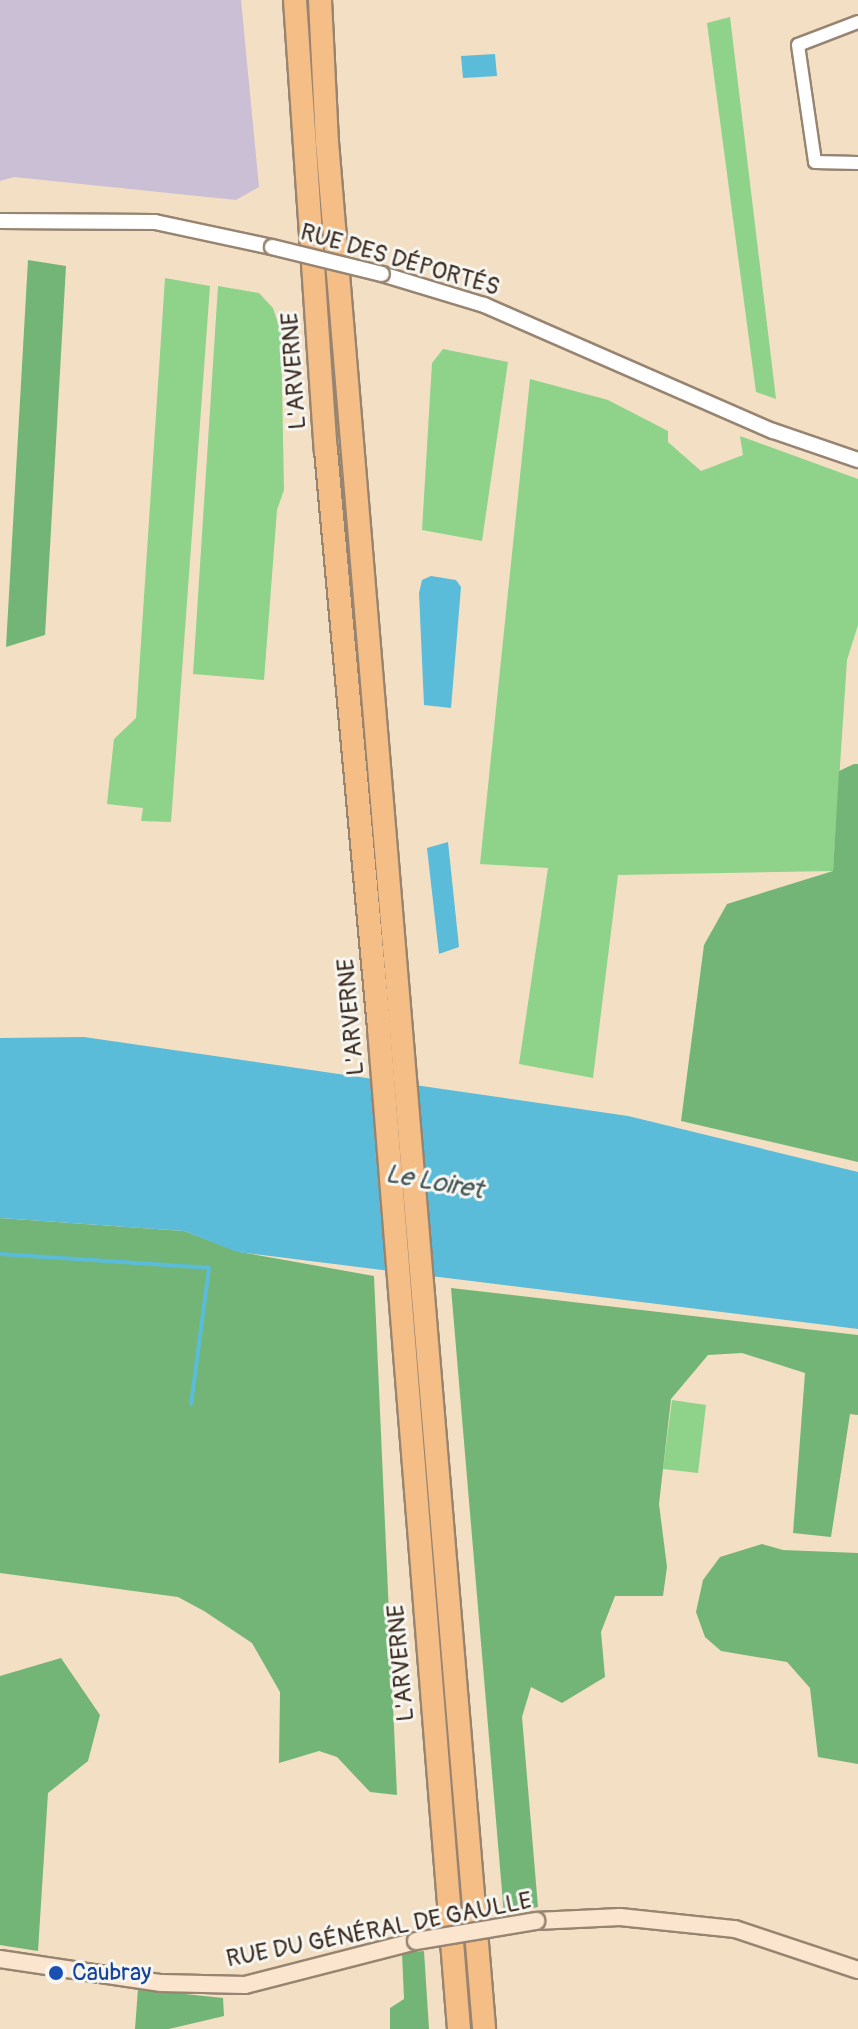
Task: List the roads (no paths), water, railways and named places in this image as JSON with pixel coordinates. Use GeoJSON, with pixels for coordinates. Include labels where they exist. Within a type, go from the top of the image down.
{"type":"FeatureCollection","features":[{"type":"Feature","properties":{"kind":"highway","name":"L'ARVERNE"},"geometry":{"type":"LineString","coordinates":[[295,0],[326,450],[379,1028],[400,1323],[459,2029]]}},
{"type":"Feature","properties":{"kind":"highway","name":"L'ARVERNE"},"geometry":{"type":"LineString","coordinates":[[320,0],[327,142],[484,2029]]}},
{"type":"Feature","properties":{"kind":"main road","name":"RUE DU GÉNÉRAL DE GAULLE"},"geometry":{"type":"LineString","coordinates":[[0,1959],[161,1983],[245,1985],[416,1941],[536,1921],[620,1917],[735,1929],[858,1970]]}},
{"type":"Feature","properties":{"kind":"street"},"geometry":{"type":"LineString","coordinates":[[858,22],[798,45],[815,162],[858,163]]}},
{"type":"Feature","properties":{"kind":"street","name":"RUE DES DÉPORTÉS"},"geometry":{"type":"LineString","coordinates":[[0,221],[73,217],[155,222],[382,274],[484,305],[773,431],[858,460]]}},
{"type":"Feature","properties":{"kind":"water"},"geometry":{"type":"Polygon","coordinates":[[[495,54],[497,76],[463,78],[461,56],[495,54]]]}},
{"type":"Feature","properties":{"kind":"water"},"geometry":{"type":"Polygon","coordinates":[[[431,576],[456,580],[461,587],[451,708],[424,705],[419,593],[422,580],[431,576]]]}},
{"type":"Feature","properties":{"kind":"water"},"geometry":{"type":"Polygon","coordinates":[[[448,842],[459,947],[439,954],[427,848],[448,842]]]}},
{"type":"Feature","properties":{"kind":"water","name":"Le Loiret"},"geometry":{"type":"Polygon","coordinates":[[[84,1037],[628,1116],[858,1172],[858,1329],[237,1252],[184,1231],[0,1218],[0,1038],[84,1037]]]}},
{"type":"Feature","properties":{"kind":"waterway"},"geometry":{"type":"LineString","coordinates":[[0,1254],[209,1268],[191,1404]]}},
{"type":"Feature","properties":{"kind":"place","name":"Caubray"},"geometry":{"type":"Point","coordinates":[56,1973]}}]}
